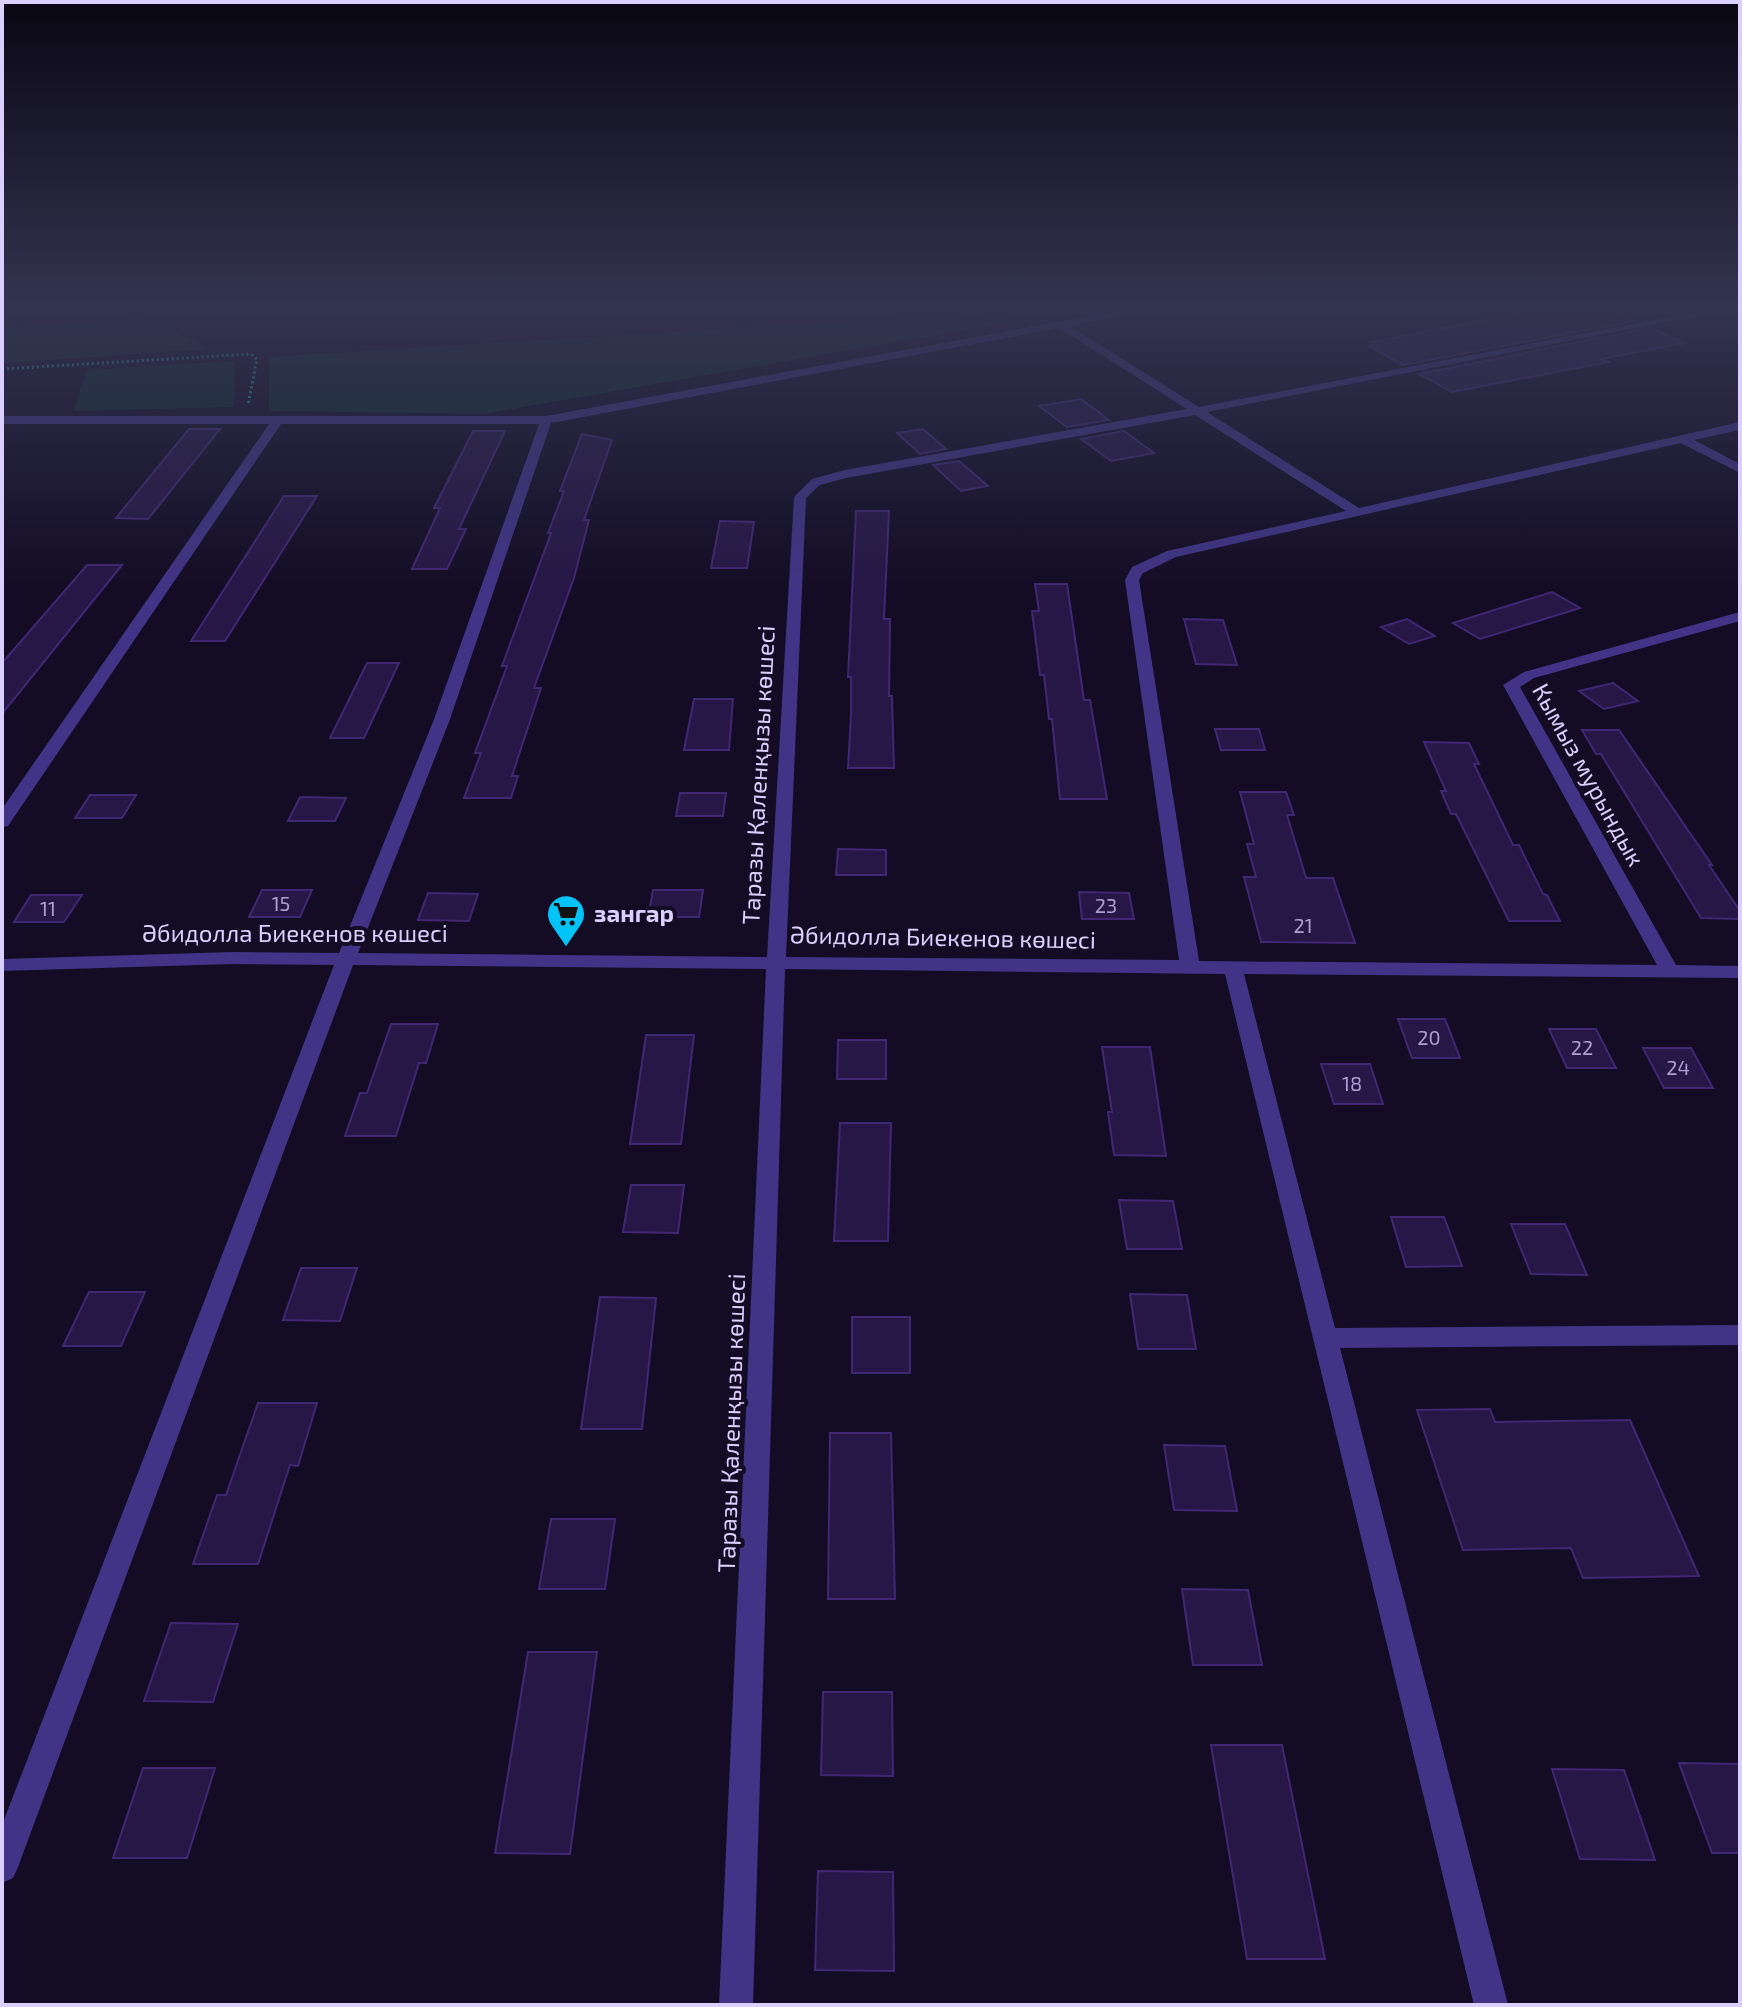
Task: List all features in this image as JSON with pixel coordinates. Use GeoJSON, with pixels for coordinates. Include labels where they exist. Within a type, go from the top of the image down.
{"type":"FeatureCollection","features":[{"type":"Feature","properties":{"kind":"street"},"geometry":{"type":"LineString","coordinates":[[2,420],[546,420],[639,403]]}},
{"type":"Feature","properties":{"kind":"street"},"geometry":{"type":"LineString","coordinates":[[1183,403],[1360,514]]}},
{"type":"Feature","properties":{"kind":"street","name":"Таразы Қаленқызы көшесі"},"geometry":{"type":"LineString","coordinates":[[736,2005],[776,962],[800,497],[816,482],[845,474],[1239,403]]}},
{"type":"Feature","properties":{"kind":"street"},"geometry":{"type":"LineString","coordinates":[[2,822],[279,418]]}},
{"type":"Feature","properties":{"kind":"street"},"geometry":{"type":"LineString","coordinates":[[2,1867],[346,959],[441,722],[546,420]]}},
{"type":"Feature","properties":{"kind":"street"},"geometry":{"type":"LineString","coordinates":[[1190,968],[1132,580],[1137,570],[1172,554],[1740,426]]}},
{"type":"Feature","properties":{"kind":"street"},"geometry":{"type":"LineString","coordinates":[[1683,439],[1740,469]]}},
{"type":"Feature","properties":{"kind":"street","name":"Кымыз мурындык"},"geometry":{"type":"LineString","coordinates":[[1670,971],[1511,685],[1529,675],[1740,616]]}},
{"type":"Feature","properties":{"kind":"street","name":"Әбидолла Биекенов көшесі"},"geometry":{"type":"LineString","coordinates":[[2,965],[233,958],[1740,972]]}},
{"type":"Feature","properties":{"kind":"street"},"geometry":{"type":"LineString","coordinates":[[1233,968],[1491,2005]]}},
{"type":"Feature","properties":{"kind":"street"},"geometry":{"type":"LineString","coordinates":[[1323,1338],[1740,1335]]}},
{"type":"Feature","properties":{"kind":"path"},"geometry":{"type":"LineString","coordinates":[[247,418],[248,403]]}},
{"type":"Feature","properties":{"kind":"green space"},"geometry":{"type":"Polygon","coordinates":[[[76,403],[234,403],[234,407],[74,411],[76,403]]]}},
{"type":"Feature","properties":{"kind":"green space"},"geometry":{"type":"Polygon","coordinates":[[[269,403],[548,403],[483,414],[269,411],[269,403]]]}},
{"type":"Feature","properties":{"kind":"building"},"geometry":{"type":"Polygon","coordinates":[[[1086,403],[1109,420],[1067,427],[1039,406],[1086,403]]]}},
{"type":"Feature","properties":{"kind":"building"},"geometry":{"type":"Polygon","coordinates":[[[189,429],[220,429],[148,519],[116,518],[189,429]]]}},
{"type":"Feature","properties":{"kind":"building"},"geometry":{"type":"Polygon","coordinates":[[[923,429],[946,449],[920,454],[897,433],[923,429]]]}},
{"type":"Feature","properties":{"kind":"building"},"geometry":{"type":"Polygon","coordinates":[[[473,431],[505,431],[459,529],[466,529],[447,569],[412,569],[440,508],[434,508],[473,431]]]}},
{"type":"Feature","properties":{"kind":"building"},"geometry":{"type":"Polygon","coordinates":[[[1124,431],[1154,453],[1111,461],[1081,439],[1124,431]]]}},
{"type":"Feature","properties":{"kind":"building"},"geometry":{"type":"Polygon","coordinates":[[[582,434],[612,440],[584,520],[589,520],[574,578],[534,688],[541,688],[512,776],[518,776],[511,798],[464,798],[481,753],[475,753],[507,666],[502,666],[551,533],[548,533],[564,491],[560,491],[582,434]]]}},
{"type":"Feature","properties":{"kind":"building"},"geometry":{"type":"Polygon","coordinates":[[[959,461],[988,486],[961,491],[933,465],[959,461]]]}},
{"type":"Feature","properties":{"kind":"building"},"geometry":{"type":"Polygon","coordinates":[[[284,496],[317,496],[225,641],[191,641],[284,496]]]}},
{"type":"Feature","properties":{"kind":"building"},"geometry":{"type":"Polygon","coordinates":[[[856,511],[889,511],[884,619],[890,619],[889,696],[892,696],[894,768],[848,768],[851,677],[848,677],[856,511]]]}},
{"type":"Feature","properties":{"kind":"building"},"geometry":{"type":"Polygon","coordinates":[[[720,521],[754,522],[747,568],[711,568],[720,521]]]}},
{"type":"Feature","properties":{"kind":"building"},"geometry":{"type":"Polygon","coordinates":[[[87,565],[122,565],[2,714],[2,663],[87,565]]]}},
{"type":"Feature","properties":{"kind":"building"},"geometry":{"type":"Polygon","coordinates":[[[1035,584],[1067,584],[1084,700],[1090,700],[1107,799],[1060,799],[1052,719],[1049,719],[1044,675],[1040,675],[1032,611],[1039,611],[1035,584]]]}},
{"type":"Feature","properties":{"kind":"building"},"geometry":{"type":"Polygon","coordinates":[[[1552,592],[1580,608],[1480,639],[1453,623],[1552,592]]]}},
{"type":"Feature","properties":{"kind":"building"},"geometry":{"type":"Polygon","coordinates":[[[1184,619],[1223,620],[1237,665],[1196,664],[1184,619]]]}},
{"type":"Feature","properties":{"kind":"building"},"geometry":{"type":"Polygon","coordinates":[[[1407,619],[1435,636],[1409,644],[1381,627],[1407,619]]]}},
{"type":"Feature","properties":{"kind":"building"},"geometry":{"type":"Polygon","coordinates":[[[367,663],[399,663],[364,738],[330,738],[367,663]]]}},
{"type":"Feature","properties":{"kind":"building"},"geometry":{"type":"Polygon","coordinates":[[[1613,683],[1638,701],[1604,709],[1579,691],[1613,683]]]}},
{"type":"Feature","properties":{"kind":"building"},"geometry":{"type":"Polygon","coordinates":[[[694,699],[733,699],[729,750],[684,750],[694,699]]]}},
{"type":"Feature","properties":{"kind":"building"},"geometry":{"type":"Polygon","coordinates":[[[1215,729],[1259,729],[1265,750],[1221,750],[1215,729]]]}},
{"type":"Feature","properties":{"kind":"building"},"geometry":{"type":"Polygon","coordinates":[[[1582,730],[1619,730],[1712,865],[1709,865],[1740,911],[1740,919],[1701,918],[1601,754],[1596,754],[1582,730]]]}},
{"type":"Feature","properties":{"kind":"building"},"geometry":{"type":"Polygon","coordinates":[[[1424,742],[1469,743],[1479,764],[1474,764],[1513,845],[1519,845],[1560,921],[1509,921],[1456,814],[1451,814],[1441,791],[1446,791],[1424,742]]]}},
{"type":"Feature","properties":{"kind":"building"},"geometry":{"type":"Polygon","coordinates":[[[1240,792],[1286,792],[1294,815],[1287,815],[1306,878],[1333,878],[1355,943],[1261,942],[1244,877],[1256,877],[1247,844],[1254,844],[1240,792]]]}},
{"type":"Feature","properties":{"kind":"building"},"geometry":{"type":"Polygon","coordinates":[[[680,793],[726,793],[723,816],[676,816],[680,793]]]}},
{"type":"Feature","properties":{"kind":"building"},"geometry":{"type":"Polygon","coordinates":[[[90,795],[136,795],[122,818],[75,818],[90,795]]]}},
{"type":"Feature","properties":{"kind":"building"},"geometry":{"type":"Polygon","coordinates":[[[300,797],[346,798],[335,821],[288,821],[300,797]]]}},
{"type":"Feature","properties":{"kind":"building"},"geometry":{"type":"Polygon","coordinates":[[[838,849],[886,850],[886,875],[836,875],[838,849]]]}},
{"type":"Feature","properties":{"kind":"building"},"geometry":{"type":"Polygon","coordinates":[[[262,890],[312,890],[300,917],[249,917],[262,890]]]}},
{"type":"Feature","properties":{"kind":"building"},"geometry":{"type":"Polygon","coordinates":[[[653,890],[703,890],[699,917],[648,917],[653,890]]]}},
{"type":"Feature","properties":{"kind":"building"},"geometry":{"type":"Polygon","coordinates":[[[1079,892],[1129,893],[1134,919],[1082,919],[1079,892]]]}},
{"type":"Feature","properties":{"kind":"building"},"geometry":{"type":"Polygon","coordinates":[[[428,893],[478,894],[469,921],[418,920],[428,893]]]}},
{"type":"Feature","properties":{"kind":"building"},"geometry":{"type":"Polygon","coordinates":[[[31,895],[82,895],[64,922],[14,922],[31,895]]]}},
{"type":"Feature","properties":{"kind":"building"},"geometry":{"type":"Polygon","coordinates":[[[1398,1019],[1445,1019],[1460,1058],[1412,1058],[1398,1019]]]}},
{"type":"Feature","properties":{"kind":"building"},"geometry":{"type":"Polygon","coordinates":[[[391,1024],[438,1024],[426,1063],[419,1063],[396,1136],[345,1136],[360,1093],[367,1093],[391,1024]]]}},
{"type":"Feature","properties":{"kind":"building"},"geometry":{"type":"Polygon","coordinates":[[[1549,1029],[1596,1029],[1616,1068],[1567,1068],[1549,1029]]]}},
{"type":"Feature","properties":{"kind":"building"},"geometry":{"type":"Polygon","coordinates":[[[646,1035],[694,1035],[681,1144],[630,1144],[646,1035]]]}},
{"type":"Feature","properties":{"kind":"building"},"geometry":{"type":"Polygon","coordinates":[[[838,1040],[886,1040],[886,1079],[837,1079],[838,1040]]]}},
{"type":"Feature","properties":{"kind":"building"},"geometry":{"type":"Polygon","coordinates":[[[1102,1047],[1150,1047],[1166,1156],[1114,1155],[1108,1112],[1112,1112],[1102,1047]]]}},
{"type":"Feature","properties":{"kind":"building"},"geometry":{"type":"Polygon","coordinates":[[[1643,1048],[1691,1048],[1713,1088],[1664,1088],[1643,1048]]]}},
{"type":"Feature","properties":{"kind":"building"},"geometry":{"type":"Polygon","coordinates":[[[1321,1064],[1370,1064],[1383,1104],[1334,1104],[1321,1064]]]}},
{"type":"Feature","properties":{"kind":"building"},"geometry":{"type":"Polygon","coordinates":[[[840,1123],[891,1123],[888,1241],[834,1241],[840,1123]]]}},
{"type":"Feature","properties":{"kind":"building"},"geometry":{"type":"Polygon","coordinates":[[[631,1185],[684,1185],[678,1233],[623,1232],[631,1185]]]}},
{"type":"Feature","properties":{"kind":"building"},"geometry":{"type":"Polygon","coordinates":[[[1119,1200],[1173,1201],[1182,1249],[1127,1249],[1119,1200]]]}},
{"type":"Feature","properties":{"kind":"building"},"geometry":{"type":"Polygon","coordinates":[[[1391,1217],[1444,1217],[1462,1266],[1406,1267],[1391,1217]]]}},
{"type":"Feature","properties":{"kind":"building"},"geometry":{"type":"Polygon","coordinates":[[[1511,1224],[1565,1224],[1587,1275],[1531,1274],[1511,1224]]]}},
{"type":"Feature","properties":{"kind":"building"},"geometry":{"type":"Polygon","coordinates":[[[301,1268],[357,1268],[340,1321],[283,1320],[301,1268]]]}},
{"type":"Feature","properties":{"kind":"building"},"geometry":{"type":"Polygon","coordinates":[[[89,1292],[145,1292],[121,1346],[63,1346],[89,1292]]]}},
{"type":"Feature","properties":{"kind":"building"},"geometry":{"type":"Polygon","coordinates":[[[1130,1294],[1187,1295],[1196,1349],[1138,1349],[1130,1294]]]}},
{"type":"Feature","properties":{"kind":"building"},"geometry":{"type":"Polygon","coordinates":[[[600,1297],[656,1298],[642,1429],[581,1429],[600,1297]]]}},
{"type":"Feature","properties":{"kind":"building"},"geometry":{"type":"Polygon","coordinates":[[[852,1317],[910,1317],[910,1373],[852,1373],[852,1317]]]}},
{"type":"Feature","properties":{"kind":"building"},"geometry":{"type":"Polygon","coordinates":[[[258,1403],[317,1403],[298,1466],[290,1465],[258,1564],[193,1564],[217,1495],[226,1495],[258,1403]]]}},
{"type":"Feature","properties":{"kind":"building"},"geometry":{"type":"Polygon","coordinates":[[[1490,1409],[1495,1422],[1630,1420],[1699,1576],[1583,1578],[1571,1548],[1463,1550],[1417,1410],[1490,1409]]]}},
{"type":"Feature","properties":{"kind":"building"},"geometry":{"type":"Polygon","coordinates":[[[830,1433],[891,1433],[895,1599],[828,1599],[830,1433]]]}},
{"type":"Feature","properties":{"kind":"building"},"geometry":{"type":"Polygon","coordinates":[[[1164,1445],[1225,1446],[1237,1511],[1174,1510],[1164,1445]]]}},
{"type":"Feature","properties":{"kind":"building"},"geometry":{"type":"Polygon","coordinates":[[[551,1519],[615,1519],[605,1589],[539,1589],[551,1519]]]}},
{"type":"Feature","properties":{"kind":"building"},"geometry":{"type":"Polygon","coordinates":[[[1182,1589],[1248,1590],[1262,1665],[1193,1665],[1182,1589]]]}},
{"type":"Feature","properties":{"kind":"building"},"geometry":{"type":"Polygon","coordinates":[[[171,1623],[238,1624],[213,1702],[144,1701],[171,1623]]]}},
{"type":"Feature","properties":{"kind":"building"},"geometry":{"type":"Polygon","coordinates":[[[528,1652],[597,1652],[570,1854],[495,1853],[528,1652]]]}},
{"type":"Feature","properties":{"kind":"building"},"geometry":{"type":"Polygon","coordinates":[[[823,1692],[892,1692],[893,1776],[821,1775],[823,1692]]]}},
{"type":"Feature","properties":{"kind":"building"},"geometry":{"type":"Polygon","coordinates":[[[1211,1745],[1282,1745],[1325,1959],[1247,1959],[1211,1745]]]}},
{"type":"Feature","properties":{"kind":"building"},"geometry":{"type":"Polygon","coordinates":[[[1679,1763],[1740,1764],[1740,1853],[1712,1853],[1679,1763]]]}},
{"type":"Feature","properties":{"kind":"building"},"geometry":{"type":"Polygon","coordinates":[[[143,1768],[215,1768],[187,1858],[113,1858],[143,1768]]]}},
{"type":"Feature","properties":{"kind":"building"},"geometry":{"type":"Polygon","coordinates":[[[1552,1769],[1624,1770],[1655,1860],[1580,1859],[1552,1769]]]}},
{"type":"Feature","properties":{"kind":"building"},"geometry":{"type":"Polygon","coordinates":[[[818,1871],[893,1872],[894,1971],[815,1970],[818,1871]]]}},
{"type":"Feature","properties":{"kind":"place","name":"зангар"},"geometry":{"type":"Point","coordinates":[566,948]}}]}
